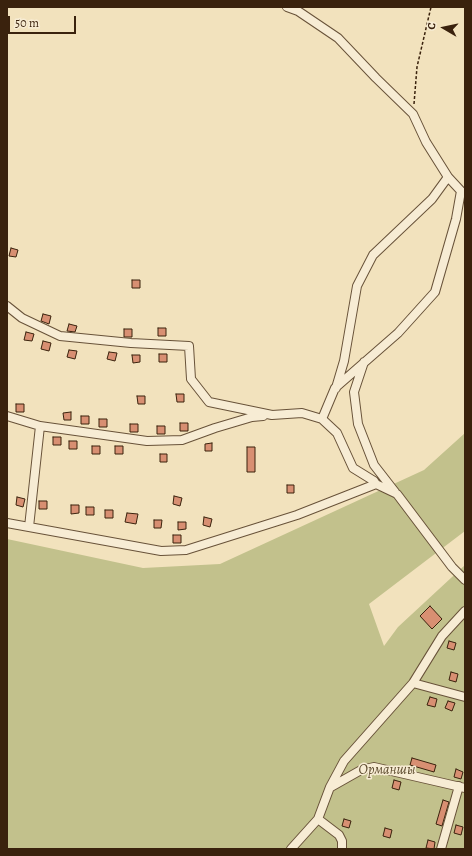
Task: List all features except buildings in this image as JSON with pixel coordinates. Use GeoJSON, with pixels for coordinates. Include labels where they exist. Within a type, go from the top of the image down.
{"type":"FeatureCollection","features":[{"type":"Feature","properties":{"kind":"street"},"geometry":{"type":"LineString","coordinates":[[287,7],[298,11],[338,38],[413,114],[426,142],[448,177],[461,191],[456,219],[435,292],[398,333],[335,388]]}},
{"type":"Feature","properties":{"kind":"street"},"geometry":{"type":"LineString","coordinates":[[322,419],[344,361],[357,286],[373,255],[432,199],[448,177]]}},
{"type":"Feature","properties":{"kind":"street"},"geometry":{"type":"LineString","coordinates":[[7,306],[22,318],[60,336],[131,343],[189,346],[191,379],[209,402],[272,415]]}},
{"type":"Feature","properties":{"kind":"street"},"geometry":{"type":"LineString","coordinates":[[365,362],[354,392],[358,424],[374,465],[452,566],[465,580]]}},
{"type":"Feature","properties":{"kind":"street"},"geometry":{"type":"LineString","coordinates":[[7,416],[40,426],[147,441],[182,440],[214,428],[252,417],[302,414],[322,419],[337,433],[353,468],[374,481],[376,484],[397,494]]}},
{"type":"Feature","properties":{"kind":"street"},"geometry":{"type":"LineString","coordinates":[[29,527],[40,426]]}},
{"type":"Feature","properties":{"kind":"street"},"geometry":{"type":"LineString","coordinates":[[7,523],[161,550],[186,550],[296,515],[376,484]]}},
{"type":"Feature","properties":{"kind":"street"},"geometry":{"type":"LineString","coordinates":[[291,849],[318,819],[330,787],[344,761],[413,683],[442,636],[465,611]]}},
{"type":"Feature","properties":{"kind":"street"},"geometry":{"type":"LineString","coordinates":[[413,683],[465,697]]}},
{"type":"Feature","properties":{"kind":"street"},"geometry":{"type":"LineString","coordinates":[[330,787],[361,770],[374,768],[462,787],[441,849]]}},
{"type":"Feature","properties":{"kind":"street"},"geometry":{"type":"LineString","coordinates":[[318,819],[339,835],[342,841],[342,849]]}},
{"type":"Feature","properties":{"kind":"path"},"geometry":{"type":"LineString","coordinates":[[413,114],[417,67],[431,7]]}},
{"type":"Feature","properties":{"kind":"green space","name":"Орманшы"},"geometry":{"type":"Polygon","coordinates":[[[465,433],[465,531],[369,604],[384,646],[398,627],[465,565],[465,849],[7,849],[7,539],[143,568],[220,564],[424,470],[465,433]]]}}]}
